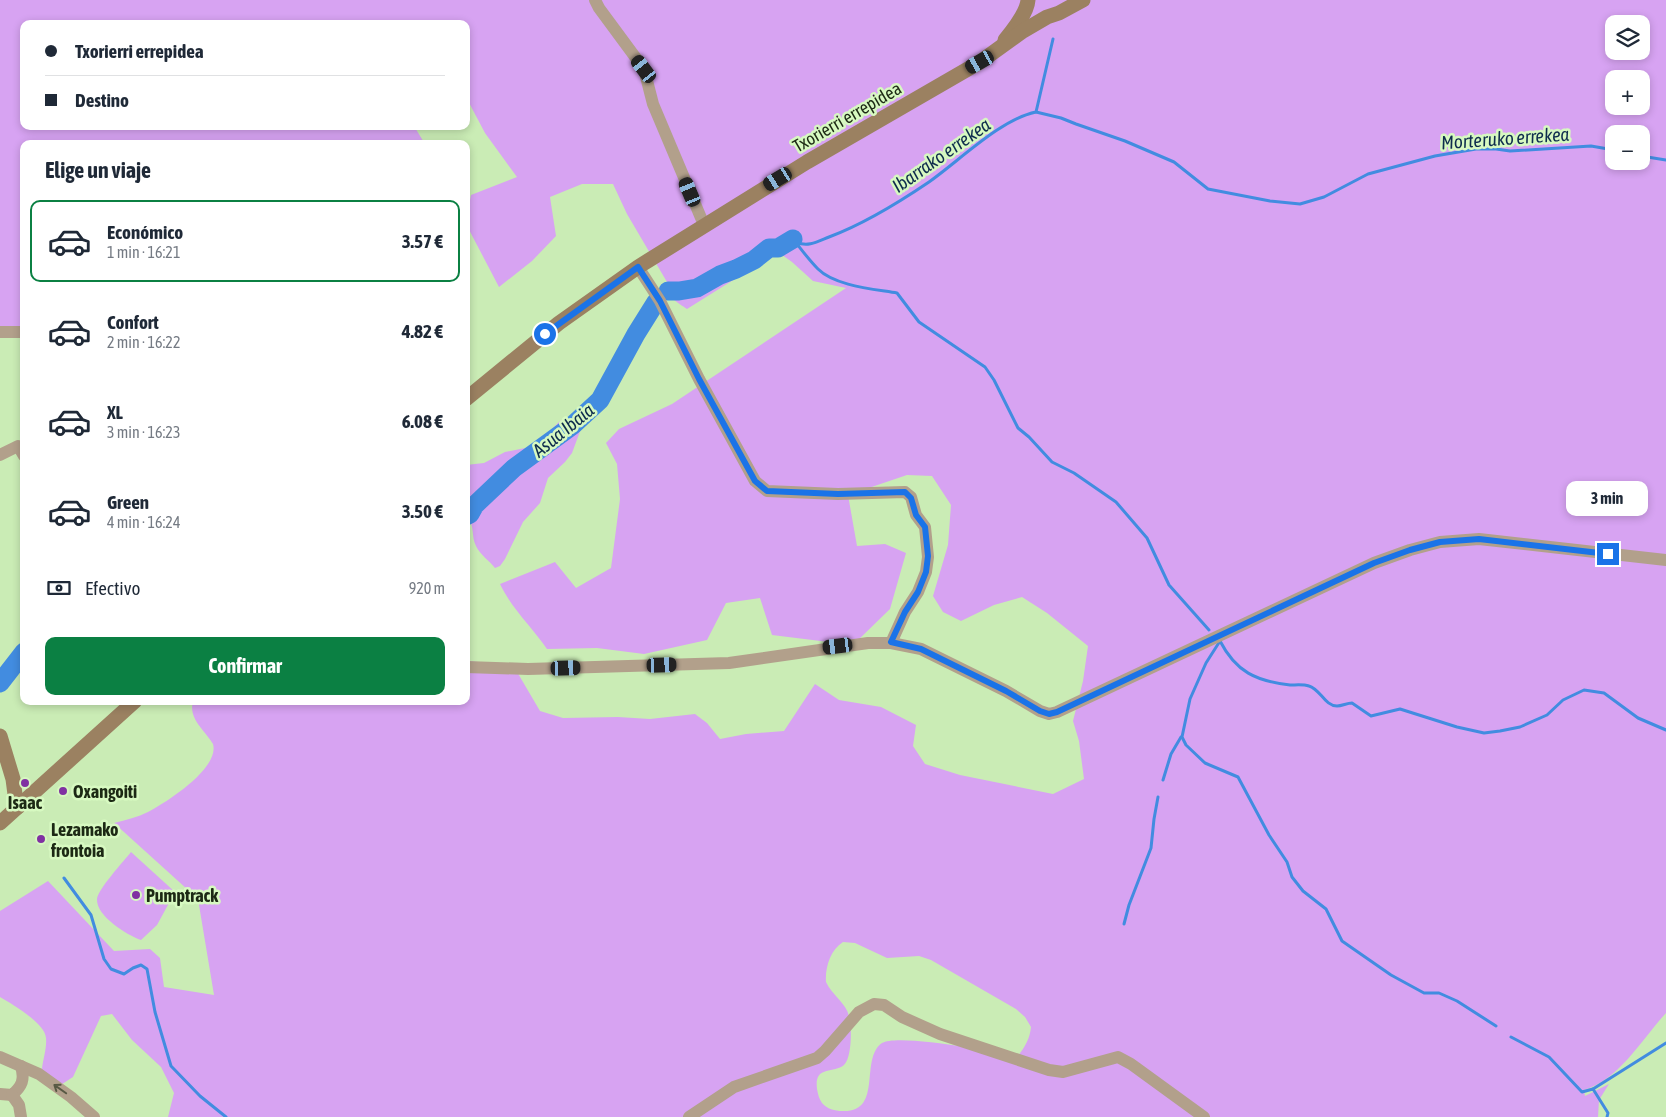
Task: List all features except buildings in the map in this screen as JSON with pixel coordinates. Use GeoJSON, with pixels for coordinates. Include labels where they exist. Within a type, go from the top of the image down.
{"type":"FeatureCollection","features":[{"type":"Feature","properties":{"kind":"street"},"geometry":{"type":"LineString","coordinates":[[595,0],[644,69],[653,104],[704,225]]}},
{"type":"Feature","properties":{"kind":"street"},"geometry":{"type":"LineString","coordinates":[[1027,2],[1030,11],[1035,16],[1047,17]]}},
{"type":"Feature","properties":{"kind":"street"},"geometry":{"type":"LineString","coordinates":[[998,49],[1013,30],[1027,2]]}},
{"type":"Feature","properties":{"kind":"street","name":"Txorierri errepidea"},"geometry":{"type":"LineString","coordinates":[[470,397],[559,323],[638,267],[800,166],[980,62],[1047,17],[1077,2]]}},
{"type":"Feature","properties":{"kind":"street"},"geometry":{"type":"LineString","coordinates":[[638,267],[660,301],[699,379],[755,481],[762,488],[767,491],[829,493],[905,492],[911,498],[916,515],[925,527],[928,556],[926,572],[918,592],[905,612],[891,642]]}},
{"type":"Feature","properties":{"kind":"street"},"geometry":{"type":"LineString","coordinates":[[0,332],[20,332]]}},
{"type":"Feature","properties":{"kind":"street"},"geometry":{"type":"LineString","coordinates":[[5,453],[18,446],[20,449]]}},
{"type":"Feature","properties":{"kind":"street"},"geometry":{"type":"LineString","coordinates":[[470,668],[528,669],[729,663],[868,642],[891,642],[921,649],[1049,714],[1057,712],[1374,563],[1440,542],[1479,539],[1666,560]]}},
{"type":"Feature","properties":{"kind":"street"},"geometry":{"type":"LineString","coordinates":[[0,823],[131,705]]}},
{"type":"Feature","properties":{"kind":"street"},"geometry":{"type":"LineString","coordinates":[[0,736],[13,779],[18,807]]}},
{"type":"Feature","properties":{"kind":"street"},"geometry":{"type":"LineString","coordinates":[[689,1117],[734,1087],[817,1058],[859,1012],[874,1004],[884,1005],[940,1034],[1049,1070],[1063,1072],[1118,1057],[1138,1069],[1204,1117]]}},
{"type":"Feature","properties":{"kind":"street"},"geometry":{"type":"LineString","coordinates":[[0,1057],[39,1074],[71,1097],[94,1117]]}},
{"type":"Feature","properties":{"kind":"street"},"geometry":{"type":"LineString","coordinates":[[21,1066],[24,1077],[20,1088],[6,1095],[19,1105],[21,1117]]}},
{"type":"Feature","properties":{"kind":"shaded area"},"geometry":{"type":"Polygon","coordinates":[[[0,0],[1666,0],[1666,1013],[1619,1068],[1597,1085],[1584,1090],[1585,1096],[1609,1084],[1599,1100],[1598,1117],[168,1117],[174,1093],[161,1067],[132,1040],[112,1014],[101,1016],[73,1077],[56,1088],[42,1069],[46,1046],[44,1032],[34,1020],[0,997],[0,911],[48,881],[114,951],[150,949],[160,958],[164,987],[214,995],[198,899],[114,823],[144,814],[167,801],[201,773],[208,763],[213,753],[213,744],[195,719],[192,705],[470,705],[470,661],[513,665],[540,711],[563,718],[618,717],[650,719],[695,714],[707,723],[720,739],[746,734],[784,731],[815,684],[839,700],[881,707],[916,725],[913,746],[925,764],[960,775],[1053,794],[1084,779],[1079,741],[1073,721],[1083,681],[1088,646],[1047,613],[1022,597],[994,605],[961,621],[943,612],[933,596],[948,545],[951,505],[932,476],[907,475],[848,495],[857,546],[885,544],[906,553],[890,609],[853,645],[772,635],[760,598],[726,603],[707,640],[644,654],[597,648],[547,649],[510,602],[500,584],[555,562],[576,588],[611,568],[620,499],[617,464],[606,443],[619,429],[672,404],[846,288],[813,281],[778,252],[687,309],[670,295],[667,282],[627,214],[613,184],[582,184],[550,197],[556,236],[532,261],[499,287],[470,232],[470,200],[471,195],[517,177],[485,133],[470,105],[470,20],[20,20],[20,130],[416,130],[423,140],[20,140],[20,335],[0,332],[0,0]],[[843,942],[838,945],[829,960],[826,971],[826,982],[847,1011],[850,1021],[851,1042],[849,1056],[844,1065],[840,1068],[825,1071],[818,1076],[817,1089],[824,1105],[839,1111],[855,1109],[863,1103],[867,1095],[875,1051],[882,1043],[907,1040],[970,1047],[1018,1056],[1025,1046],[1031,1027],[1025,1017],[1016,1009],[931,960],[919,956],[887,958],[855,943],[843,942]]]}},
{"type":"Feature","properties":{"kind":"shaded area"},"geometry":{"type":"Polygon","coordinates":[[[583,411],[582,426],[572,453],[548,478],[540,503],[523,522],[505,559],[500,566],[495,568],[478,549],[470,522],[470,465],[484,463],[505,452],[530,447],[540,441],[560,421],[583,411]]]}},
{"type":"Feature","properties":{"kind":"shaded area","name":"Pumptrack"},"geometry":{"type":"Polygon","coordinates":[[[131,852],[175,892],[157,925],[141,940],[113,924],[101,912],[97,899],[106,882],[131,852]]]}},
{"type":"Feature","properties":{"kind":"waterway","name":"Ibarrako errekea"},"geometry":{"type":"LineString","coordinates":[[797,242],[801,244],[813,243],[842,232],[868,219],[929,182],[1009,123],[1036,112],[1053,39]]}},
{"type":"Feature","properties":{"kind":"waterway","name":"Morteruko errekea"},"geometry":{"type":"LineString","coordinates":[[1036,112],[1061,118],[1125,141],[1174,162],[1208,189],[1270,201],[1300,204],[1324,197],[1368,174],[1435,156],[1476,149],[1510,151],[1591,146],[1605,148]]}},
{"type":"Feature","properties":{"kind":"waterway","name":"Morteruko errekea"},"geometry":{"type":"LineString","coordinates":[[1650,157],[1666,160]]}},
{"type":"Feature","properties":{"kind":"waterway"},"geometry":{"type":"LineString","coordinates":[[793,239],[825,275],[855,286],[897,293],[919,322],[985,367],[994,380],[1018,428],[1052,462],[1074,473],[1116,502],[1147,538],[1169,585],[1209,630]]}},
{"type":"Feature","properties":{"kind":"waterway","name":"Asua Ibaia"},"geometry":{"type":"LineString","coordinates":[[668,291],[697,288],[720,275],[754,260],[769,248],[778,248],[793,239]]}},
{"type":"Feature","properties":{"kind":"waterway","name":"Asua Ibaia"},"geometry":{"type":"LineString","coordinates":[[470,514],[475,505],[514,468],[573,425],[600,400],[656,302]]}},
{"type":"Feature","properties":{"kind":"waterway"},"geometry":{"type":"LineString","coordinates":[[1220,641],[1206,663],[1190,699],[1182,737],[1186,745],[1205,763],[1238,777],[1269,835],[1287,862],[1292,877],[1303,891],[1326,909],[1342,941],[1391,975],[1424,993],[1439,993],[1457,1001],[1496,1026]]}},
{"type":"Feature","properties":{"kind":"waterway"},"geometry":{"type":"LineString","coordinates":[[1220,641],[1226,652],[1248,673],[1267,681],[1309,686],[1333,705],[1339,706],[1352,703],[1371,716],[1400,709],[1457,727],[1484,733],[1520,727],[1547,715],[1563,700],[1584,690],[1604,693],[1638,718],[1666,730]]}},
{"type":"Feature","properties":{"kind":"waterway","name":"Asua Ibaia"},"geometry":{"type":"LineString","coordinates":[[0,683],[20,657]]}},
{"type":"Feature","properties":{"kind":"waterway"},"geometry":{"type":"LineString","coordinates":[[1163,780],[1171,754],[1181,737]]}},
{"type":"Feature","properties":{"kind":"waterway"},"geometry":{"type":"LineString","coordinates":[[1124,924],[1129,905],[1151,848],[1158,797]]}},
{"type":"Feature","properties":{"kind":"waterway"},"geometry":{"type":"LineString","coordinates":[[64,878],[91,915],[104,959],[111,969],[124,974],[141,965],[147,969],[155,1012],[171,1066],[200,1096],[226,1117]]}},
{"type":"Feature","properties":{"kind":"waterway"},"geometry":{"type":"LineString","coordinates":[[1511,1037],[1549,1057],[1582,1092],[1593,1089],[1608,1113],[1607,1117]]}},
{"type":"Feature","properties":{"kind":"waterway"},"geometry":{"type":"LineString","coordinates":[[1593,1089],[1666,1043]]}},
{"type":"Feature","properties":{"kind":"place","name":"Isaac"},"geometry":{"type":"Point","coordinates":[25,783]}},
{"type":"Feature","properties":{"kind":"place","name":"Oxangoiti"},"geometry":{"type":"Point","coordinates":[63,791]}},
{"type":"Feature","properties":{"kind":"place","name":"Lezamako frontoia"},"geometry":{"type":"Point","coordinates":[41,839]}},
{"type":"Feature","properties":{"kind":"place","name":"Pumptrack"},"geometry":{"type":"Point","coordinates":[136,895]}},
{"type":"Feature","properties":{"kind":"route"},"geometry":{"type":"LineString","coordinates":[[545,334],[638,267],[660,301],[699,379],[755,481],[762,488],[767,491],[838,494],[905,492],[911,498],[916,515],[925,527],[928,556],[926,572],[918,592],[894,632],[891,642],[921,649],[1049,714],[1057,712],[1374,563],[1410,550],[1440,542],[1479,539],[1608,554]]}}]}
